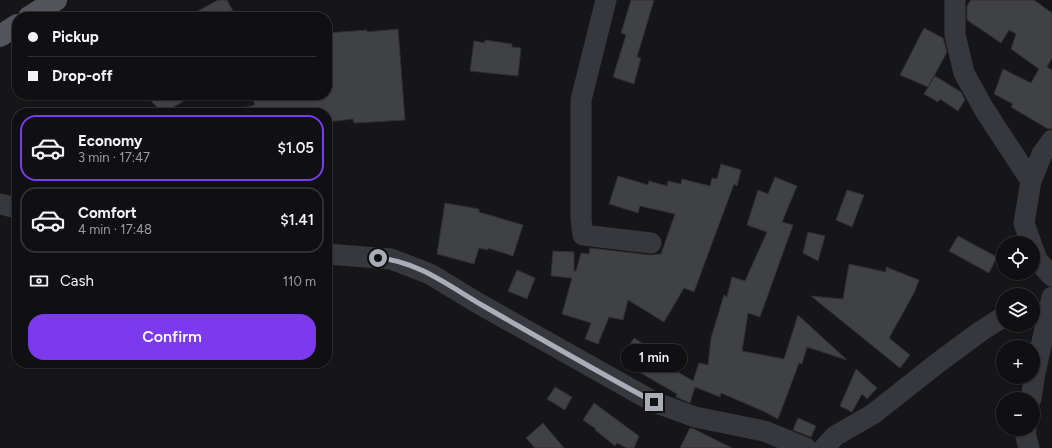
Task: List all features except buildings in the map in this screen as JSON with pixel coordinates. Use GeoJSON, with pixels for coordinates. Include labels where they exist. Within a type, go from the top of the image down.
{"type":"FeatureCollection","features":[{"type":"Feature","properties":{"kind":"main road"},"geometry":{"type":"LineString","coordinates":[[37,12],[56,0]]}},
{"type":"Feature","properties":{"kind":"main road"},"geometry":{"type":"LineString","coordinates":[[0,36],[12,28]]}},
{"type":"Feature","properties":{"kind":"street"},"geometry":{"type":"LineString","coordinates":[[606,0],[581,100],[581,219],[583,235],[651,243]]}},
{"type":"Feature","properties":{"kind":"street"},"geometry":{"type":"LineString","coordinates":[[955,0],[955,35],[964,73],[984,109],[1031,181]]}},
{"type":"Feature","properties":{"kind":"street"},"geometry":{"type":"LineString","coordinates":[[1029,236],[1024,223],[1031,181],[1042,154],[1052,140]]}},
{"type":"Feature","properties":{"kind":"street"},"geometry":{"type":"LineString","coordinates":[[0,204],[12,207]]}},
{"type":"Feature","properties":{"kind":"street"},"geometry":{"type":"LineString","coordinates":[[332,254],[391,259],[430,274],[476,302],[654,402],[695,417],[764,431],[806,448]]}},
{"type":"Feature","properties":{"kind":"street"},"geometry":{"type":"LineString","coordinates":[[1040,263],[1052,276]]}},
{"type":"Feature","properties":{"kind":"street"},"geometry":{"type":"LineString","coordinates":[[1040,298],[1052,293]]}},
{"type":"Feature","properties":{"kind":"street"},"geometry":{"type":"LineString","coordinates":[[1032,392],[1052,298]]}},
{"type":"Feature","properties":{"kind":"street"},"geometry":{"type":"LineString","coordinates":[[824,448],[835,436],[873,414],[951,353],[996,321]]}},
{"type":"Feature","properties":{"kind":"street"},"geometry":{"type":"LineString","coordinates":[[1026,436],[1029,448]]}},
{"type":"Feature","properties":{"kind":"route"},"geometry":{"type":"LineString","coordinates":[[378,258],[391,259],[430,274],[476,302],[654,402]]}}]}
